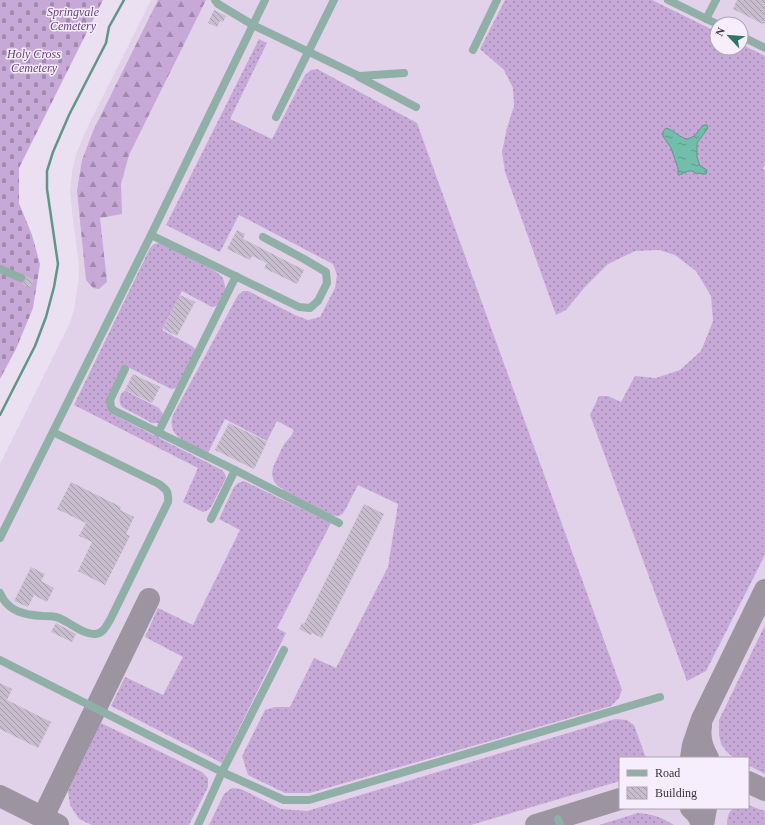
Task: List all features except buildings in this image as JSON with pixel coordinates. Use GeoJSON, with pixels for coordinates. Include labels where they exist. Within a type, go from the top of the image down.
{"type":"FeatureCollection","features":[{"type":"Feature","properties":{"kind":"lane"},"geometry":{"type":"LineString","coordinates":[[215,0],[218,4],[253,25],[358,76],[416,107]]}},
{"type":"Feature","properties":{"kind":"lane"},"geometry":{"type":"LineString","coordinates":[[0,538],[151,235],[265,0]]}},
{"type":"Feature","properties":{"kind":"lane"},"geometry":{"type":"LineString","coordinates":[[276,117],[334,0]]}},
{"type":"Feature","properties":{"kind":"lane"},"geometry":{"type":"LineString","coordinates":[[473,50],[497,0]]}},
{"type":"Feature","properties":{"kind":"lane"},"geometry":{"type":"LineString","coordinates":[[668,0],[709,20]]}},
{"type":"Feature","properties":{"kind":"lane"},"geometry":{"type":"LineString","coordinates":[[706,19],[716,0]]}},
{"type":"Feature","properties":{"kind":"lane"},"geometry":{"type":"LineString","coordinates":[[749,40],[765,48]]}},
{"type":"Feature","properties":{"kind":"lane"},"geometry":{"type":"LineString","coordinates":[[358,76],[404,73]]}},
{"type":"Feature","properties":{"kind":"lane"},"geometry":{"type":"LineString","coordinates":[[151,235],[299,307],[310,308],[318,301],[327,283],[326,272],[263,237]]}},
{"type":"Feature","properties":{"kind":"lane"},"geometry":{"type":"LineString","coordinates":[[0,269],[21,278]]}},
{"type":"Feature","properties":{"kind":"lane"},"geometry":{"type":"LineString","coordinates":[[158,432],[236,276]]}},
{"type":"Feature","properties":{"kind":"lane"},"geometry":{"type":"LineString","coordinates":[[125,369],[110,400],[113,410],[339,522]]}},
{"type":"Feature","properties":{"kind":"lane"},"geometry":{"type":"LineString","coordinates":[[0,593],[7,604],[14,610],[26,615],[56,617],[85,632],[98,634],[104,630],[110,620],[168,502],[166,490],[159,484],[53,432]]}},
{"type":"Feature","properties":{"kind":"lane"},"geometry":{"type":"LineString","coordinates":[[211,519],[236,470]]}},
{"type":"Feature","properties":{"kind":"lane"},"geometry":{"type":"LineString","coordinates":[[198,825],[222,772],[284,650]]}},
{"type":"Feature","properties":{"kind":"lane"},"geometry":{"type":"LineString","coordinates":[[0,660],[222,772],[284,800],[309,800],[660,697]]}},
{"type":"Feature","properties":{"kind":"shaded area"},"geometry":{"type":"Polygon","coordinates":[[[151,0],[765,0],[765,825],[0,825],[0,464],[69,325],[74,310],[79,266],[70,191],[76,154],[86,130],[151,0]]]}},
{"type":"Feature","properties":{"kind":"green space","name":"Holy Cross Cemetery"},"geometry":{"type":"Polygon","coordinates":[[[0,0],[103,0],[19,168],[19,203],[32,235],[40,264],[33,308],[16,349],[0,379],[0,0]]]}},
{"type":"Feature","properties":{"kind":"green space"},"geometry":{"type":"Polygon","coordinates":[[[158,0],[206,0],[129,155],[121,184],[122,214],[100,218],[107,282],[99,289],[93,288],[86,280],[77,191],[82,160],[93,131],[158,0]]]}},
{"type":"Feature","properties":{"kind":"green space"},"geometry":{"type":"Polygon","coordinates":[[[505,0],[652,0],[709,28],[709,56],[749,56],[749,48],[765,56],[765,164],[763,169],[765,170],[765,555],[706,671],[687,681],[590,415],[599,396],[608,396],[621,402],[635,376],[656,378],[680,370],[701,351],[713,321],[711,296],[696,271],[675,255],[659,250],[635,251],[608,264],[584,288],[566,310],[556,315],[505,172],[502,152],[507,128],[514,106],[513,88],[504,70],[480,49],[505,0]]]}},
{"type":"Feature","properties":{"kind":"green space"},"geometry":{"type":"Polygon","coordinates":[[[259,39],[267,43],[230,119],[272,139],[305,75],[311,70],[317,69],[417,123],[622,690],[619,698],[611,706],[310,793],[285,793],[248,775],[242,756],[265,710],[275,707],[290,707],[314,658],[336,668],[388,567],[398,504],[358,485],[344,512],[336,516],[282,491],[283,489],[277,485],[273,479],[272,473],[274,465],[284,444],[294,430],[277,421],[267,441],[225,419],[208,453],[188,444],[176,435],[173,430],[172,423],[173,415],[238,295],[243,291],[248,291],[308,320],[320,317],[335,288],[337,275],[333,264],[239,215],[220,252],[166,225],[259,39]]]}},
{"type":"Feature","properties":{"kind":"green space"},"geometry":{"type":"Polygon","coordinates":[[[159,243],[203,264],[218,273],[224,282],[224,293],[218,304],[212,307],[182,291],[162,330],[195,349],[195,353],[179,385],[176,388],[171,389],[124,365],[107,397],[107,406],[110,413],[222,470],[226,478],[211,507],[203,512],[183,502],[198,468],[74,405],[150,248],[154,244],[159,243]]]}},
{"type":"Feature","properties":{"kind":"green space"},"geometry":{"type":"Polygon","coordinates":[[[124,391],[159,408],[163,414],[162,420],[158,423],[152,423],[122,407],[120,399],[121,394],[124,391]]]}},
{"type":"Feature","properties":{"kind":"green space"},"geometry":{"type":"Polygon","coordinates":[[[244,481],[331,523],[277,628],[286,633],[222,763],[111,706],[125,677],[163,695],[183,657],[145,637],[158,608],[193,625],[240,530],[219,519],[234,487],[238,483],[244,481]]]}},
{"type":"Feature","properties":{"kind":"green space"},"geometry":{"type":"Polygon","coordinates":[[[765,625],[765,774],[749,766],[749,757],[733,757],[727,752],[721,744],[719,735],[719,720],[765,625]]]}},
{"type":"Feature","properties":{"kind":"green space"},"geometry":{"type":"Polygon","coordinates":[[[615,719],[627,720],[634,725],[646,757],[619,757],[619,781],[471,825],[209,825],[224,794],[232,788],[241,789],[281,809],[307,811],[615,719]]]}},
{"type":"Feature","properties":{"kind":"green space"},"geometry":{"type":"Polygon","coordinates":[[[101,723],[202,772],[208,778],[208,787],[189,825],[92,825],[79,819],[70,805],[68,791],[101,723]]]}},
{"type":"Feature","properties":{"kind":"green space"},"geometry":{"type":"Polygon","coordinates":[[[749,805],[765,811],[765,825],[727,825],[729,813],[733,809],[749,809],[749,805]]]}},
{"type":"Feature","properties":{"kind":"green space"},"geometry":{"type":"Polygon","coordinates":[[[638,813],[657,816],[674,825],[599,825],[638,813]]]}},
{"type":"Feature","properties":{"kind":"water"},"geometry":{"type":"Polygon","coordinates":[[[704,125],[707,125],[708,128],[697,143],[697,157],[700,166],[707,170],[706,174],[697,174],[690,171],[678,175],[678,168],[671,148],[663,136],[663,132],[666,128],[687,139],[695,135],[704,125]]]}},
{"type":"Feature","properties":{"kind":"waterway"},"geometry":{"type":"LineString","coordinates":[[0,415],[35,346],[46,317],[54,287],[58,264],[47,189],[47,171],[53,152],[69,115],[106,43],[109,27],[124,0]]}},
{"type":"Feature","properties":{"kind":"taxiway"},"geometry":{"type":"LineString","coordinates":[[691,757],[693,745],[702,719],[765,590]]}},
{"type":"Feature","properties":{"kind":"taxiway"},"geometry":{"type":"LineString","coordinates":[[43,817],[149,599]]}},
{"type":"Feature","properties":{"kind":"taxiway"},"geometry":{"type":"LineString","coordinates":[[701,726],[700,735],[708,757]]}},
{"type":"Feature","properties":{"kind":"taxiway"},"geometry":{"type":"LineString","coordinates":[[749,782],[765,790]]}},
{"type":"Feature","properties":{"kind":"taxiway"},"geometry":{"type":"LineString","coordinates":[[0,796],[58,825]]}},
{"type":"Feature","properties":{"kind":"taxiway"},"geometry":{"type":"LineString","coordinates":[[536,825],[619,799]]}},
{"type":"Feature","properties":{"kind":"taxiway"},"geometry":{"type":"LineString","coordinates":[[692,809],[697,814],[703,825],[706,809]]}},
{"type":"Feature","properties":{"kind":"park label","name":"Springvale Cemetery"},"geometry":{"type":"Point","coordinates":[73,19]}}]}
